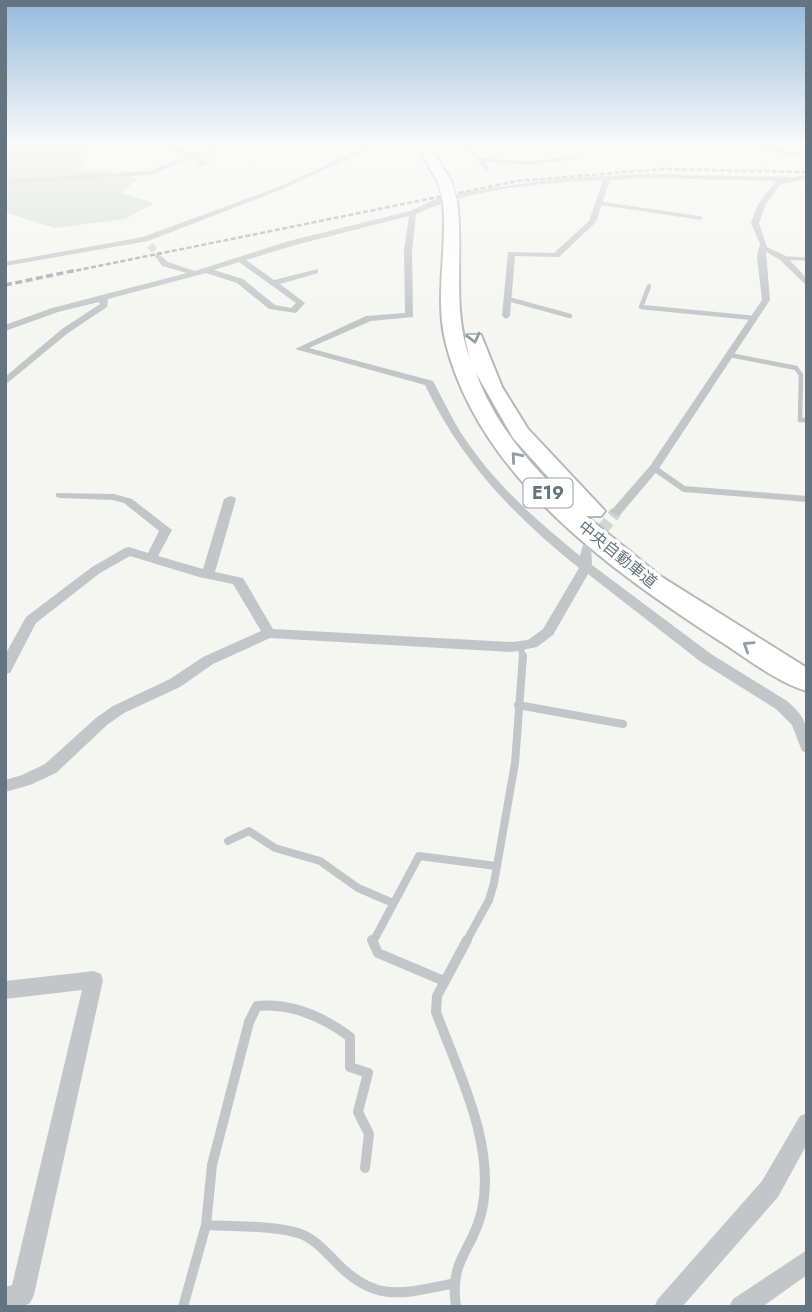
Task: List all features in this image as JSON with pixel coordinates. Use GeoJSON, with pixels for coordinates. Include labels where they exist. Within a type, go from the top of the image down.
{"type":"FeatureCollection","features":[{"type":"Feature","properties":{"kind":"highway","name":"中央自動車道"},"geometry":{"type":"LineString","coordinates":[[453,204],[450,294],[456,346],[469,384],[507,447],[586,529],[658,587],[807,681]]}},
{"type":"Feature","properties":{"kind":"highway","name":"中央自動車道"},"geometry":{"type":"LineString","coordinates":[[462,204],[468,216],[470,317],[487,376],[507,411],[557,473],[618,533],[705,596],[807,659]]}},
{"type":"Feature","properties":{"kind":"street"},"geometry":{"type":"LineString","coordinates":[[5,264],[148,242],[241,204]]}},
{"type":"Feature","properties":{"kind":"street"},"geometry":{"type":"LineString","coordinates":[[5,328],[292,243],[413,214],[433,204]]}},
{"type":"Feature","properties":{"kind":"street"},"geometry":{"type":"LineString","coordinates":[[506,316],[511,254],[556,255],[592,222],[599,204]]}},
{"type":"Feature","properties":{"kind":"street"},"geometry":{"type":"LineString","coordinates":[[616,512],[654,468],[766,300],[761,257],[764,248],[755,223],[763,204]]}},
{"type":"Feature","properties":{"kind":"street"},"geometry":{"type":"LineString","coordinates":[[413,214],[409,229],[407,266],[410,315],[369,318],[300,349],[429,383],[436,402],[478,465],[586,567],[706,657],[756,687],[797,720],[807,747]]}},
{"type":"Feature","properties":{"kind":"street"},"geometry":{"type":"LineString","coordinates":[[764,248],[783,258],[807,284]]}},
{"type":"Feature","properties":{"kind":"street"},"geometry":{"type":"LineString","coordinates":[[159,256],[165,264],[191,272]]}},
{"type":"Feature","properties":{"kind":"street"},"geometry":{"type":"LineString","coordinates":[[206,270],[240,281],[258,299],[272,307],[293,312],[302,303],[240,259]]}},
{"type":"Feature","properties":{"kind":"street"},"geometry":{"type":"LineString","coordinates":[[273,283],[315,271]]}},
{"type":"Feature","properties":{"kind":"street"},"geometry":{"type":"LineString","coordinates":[[5,382],[65,331],[104,305],[103,298]]}},
{"type":"Feature","properties":{"kind":"street"},"geometry":{"type":"LineString","coordinates":[[60,495],[128,501],[166,530],[152,556]]}},
{"type":"Feature","properties":{"kind":"street"},"geometry":{"type":"LineString","coordinates":[[208,575],[230,499]]}},
{"type":"Feature","properties":{"kind":"street"},"geometry":{"type":"LineString","coordinates":[[5,786],[36,779],[60,764],[104,719],[176,683],[185,674],[211,660],[269,633],[532,644],[548,632],[586,567],[587,548]]}},
{"type":"Feature","properties":{"kind":"street"},"geometry":{"type":"LineString","coordinates":[[5,669],[31,620],[96,570],[129,551],[208,575],[238,581],[269,633]]}},
{"type":"Feature","properties":{"kind":"street"},"geometry":{"type":"LineString","coordinates":[[5,990],[94,980],[22,1294],[5,1299]]}},
{"type":"Feature","properties":{"kind":"street"},"geometry":{"type":"LineString","coordinates":[[666,1307],[770,1189],[807,1123]]}},
{"type":"Feature","properties":{"kind":"street"},"geometry":{"type":"LineString","coordinates":[[741,1307],[807,1261]]}},
{"type":"Feature","properties":{"kind":"lane"},"geometry":{"type":"LineString","coordinates":[[607,204],[700,218]]}},
{"type":"Feature","properties":{"kind":"lane"},"geometry":{"type":"LineString","coordinates":[[783,258],[807,260]]}},
{"type":"Feature","properties":{"kind":"lane"},"geometry":{"type":"LineString","coordinates":[[649,286],[641,307],[754,318]]}},
{"type":"Feature","properties":{"kind":"lane"},"geometry":{"type":"LineString","coordinates":[[508,299],[570,316]]}},
{"type":"Feature","properties":{"kind":"lane"},"geometry":{"type":"LineString","coordinates":[[730,355],[796,368],[801,375],[800,419],[807,421]]}},
{"type":"Feature","properties":{"kind":"lane"},"geometry":{"type":"LineString","coordinates":[[654,468],[684,489],[807,499]]}},
{"type":"Feature","properties":{"kind":"lane"},"geometry":{"type":"LineString","coordinates":[[456,1307],[451,1284],[454,1265],[477,1227],[483,1208],[485,1181],[479,1137],[436,1012],[437,996],[489,900],[515,763],[520,666],[524,652],[521,645]]}},
{"type":"Feature","properties":{"kind":"lane"},"geometry":{"type":"LineString","coordinates":[[518,705],[623,724]]}},
{"type":"Feature","properties":{"kind":"lane"},"geometry":{"type":"LineString","coordinates":[[228,841],[249,831],[275,848],[320,862],[358,888],[393,903]]}},
{"type":"Feature","properties":{"kind":"lane"},"geometry":{"type":"LineString","coordinates":[[444,981],[378,953],[372,940],[419,856],[496,866]]}},
{"type":"Feature","properties":{"kind":"lane"},"geometry":{"type":"LineString","coordinates":[[183,1307],[206,1225],[212,1165],[249,1022],[257,1006],[268,1004],[300,1010],[331,1021],[350,1037],[350,1067],[368,1073],[357,1107],[359,1124],[369,1134],[366,1167]]}},
{"type":"Feature","properties":{"kind":"lane"},"geometry":{"type":"LineString","coordinates":[[206,1225],[297,1232],[311,1237],[356,1282],[387,1293],[408,1293],[451,1284]]}},
{"type":"Feature","properties":{"kind":"shaded area"},"geometry":{"type":"Polygon","coordinates":[[[5,204],[152,204],[125,219],[55,228],[5,212],[5,204]]]}},
{"type":"Feature","properties":{"kind":"tunnel"},"geometry":{"type":"LineString","coordinates":[[150,245],[159,256]]}},
{"type":"Feature","properties":{"kind":"tunnel"},"geometry":{"type":"LineString","coordinates":[[590,545],[616,512]]}},
{"type":"Feature","properties":{"kind":"railway"},"geometry":{"type":"LineString","coordinates":[[69,272],[403,204]]}},
{"type":"Feature","properties":{"kind":"railway"},"geometry":{"type":"LineString","coordinates":[[5,285],[77,270]]}}]}
